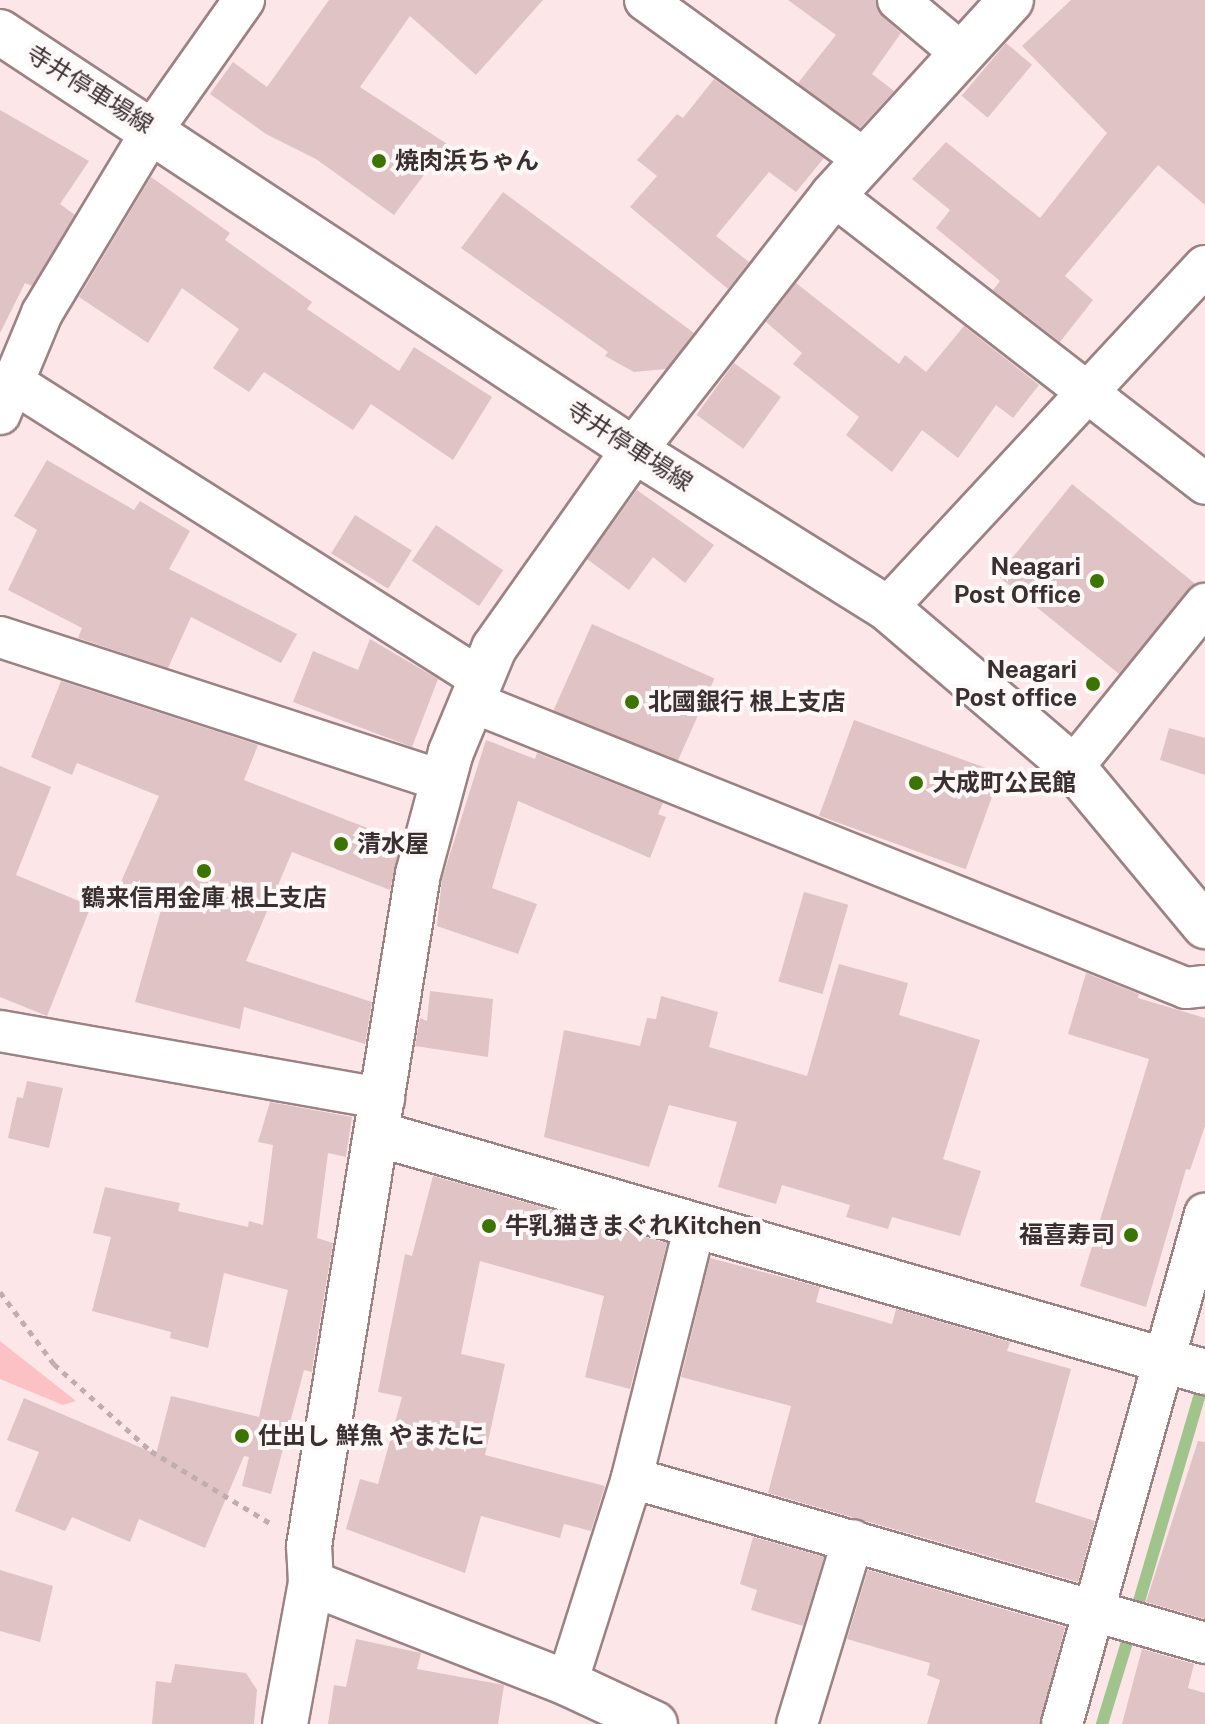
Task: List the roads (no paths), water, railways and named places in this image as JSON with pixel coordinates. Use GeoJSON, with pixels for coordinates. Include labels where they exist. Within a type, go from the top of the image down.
{"type":"FeatureCollection","features":[{"type":"Feature","properties":{"kind":"street"},"geometry":{"type":"LineString","coordinates":[[244,0],[153,129],[42,313],[7,399],[476,691],[1186,988],[1205,986]]}},
{"type":"Feature","properties":{"kind":"street"},"geometry":{"type":"LineString","coordinates":[[645,0],[864,159]]}},
{"type":"Feature","properties":{"kind":"street"},"geometry":{"type":"LineString","coordinates":[[898,0],[960,52]]}},
{"type":"Feature","properties":{"kind":"street"},"geometry":{"type":"LineString","coordinates":[[285,1724],[418,874],[443,781],[494,648],[634,450],[833,195],[960,52],[1011,0]]}},
{"type":"Feature","properties":{"kind":"street","name":"寺井停車場線"},"geometry":{"type":"LineString","coordinates":[[0,32],[153,129],[634,450],[887,608],[1073,767],[1205,926]]}},
{"type":"Feature","properties":{"kind":"street"},"geometry":{"type":"LineString","coordinates":[[833,195],[1084,394],[1205,484]]}},
{"type":"Feature","properties":{"kind":"street"},"geometry":{"type":"LineString","coordinates":[[887,608],[1205,266]]}},
{"type":"Feature","properties":{"kind":"street"},"geometry":{"type":"LineString","coordinates":[[1073,767],[1205,604]]}},
{"type":"Feature","properties":{"kind":"street"},"geometry":{"type":"LineString","coordinates":[[0,637],[443,781]]}},
{"type":"Feature","properties":{"kind":"street"},"geometry":{"type":"LineString","coordinates":[[0,1031],[381,1116],[695,1225],[1186,1366]]}},
{"type":"Feature","properties":{"kind":"street"},"geometry":{"type":"LineString","coordinates":[[1062,1724],[1095,1611],[1186,1366],[1205,1214]]}},
{"type":"Feature","properties":{"kind":"street"},"geometry":{"type":"LineString","coordinates":[[567,1683],[632,1478],[695,1225]]}},
{"type":"Feature","properties":{"kind":"street"},"geometry":{"type":"LineString","coordinates":[[632,1478],[1205,1643]]}},
{"type":"Feature","properties":{"kind":"street"},"geometry":{"type":"LineString","coordinates":[[797,1724],[853,1540]]}},
{"type":"Feature","properties":{"kind":"street"},"geometry":{"type":"LineString","coordinates":[[310,1564],[655,1724]]}},
{"type":"Feature","properties":{"kind":"waterway"},"geometry":{"type":"LineString","coordinates":[[1137,1608],[1203,1384]]}},
{"type":"Feature","properties":{"kind":"waterway"},"geometry":{"type":"LineString","coordinates":[[1102,1724],[1127,1642]]}},
{"type":"Feature","properties":{"kind":"place","name":"焼肉浜ちゃん"},"geometry":{"type":"Point","coordinates":[379,161]}},
{"type":"Feature","properties":{"kind":"place","name":"Neagari Post Office"},"geometry":{"type":"Point","coordinates":[1097,581]}},
{"type":"Feature","properties":{"kind":"place","name":"Neagari Post office"},"geometry":{"type":"Point","coordinates":[1093,684]}},
{"type":"Feature","properties":{"kind":"place","name":"北國銀行 根上支店"},"geometry":{"type":"Point","coordinates":[632,702]}},
{"type":"Feature","properties":{"kind":"place","name":"大成町公民館"},"geometry":{"type":"Point","coordinates":[916,783]}},
{"type":"Feature","properties":{"kind":"place","name":"清水屋"},"geometry":{"type":"Point","coordinates":[341,844]}},
{"type":"Feature","properties":{"kind":"place","name":"鶴来信用金庫 根上支店"},"geometry":{"type":"Point","coordinates":[204,871]}},
{"type":"Feature","properties":{"kind":"place","name":"牛乳猫きまぐれKitchen"},"geometry":{"type":"Point","coordinates":[489,1226]}},
{"type":"Feature","properties":{"kind":"place","name":"福喜寿司"},"geometry":{"type":"Point","coordinates":[1131,1235]}},
{"type":"Feature","properties":{"kind":"place","name":"仕出し 鮮魚 やまたに"},"geometry":{"type":"Point","coordinates":[242,1436]}}]}
